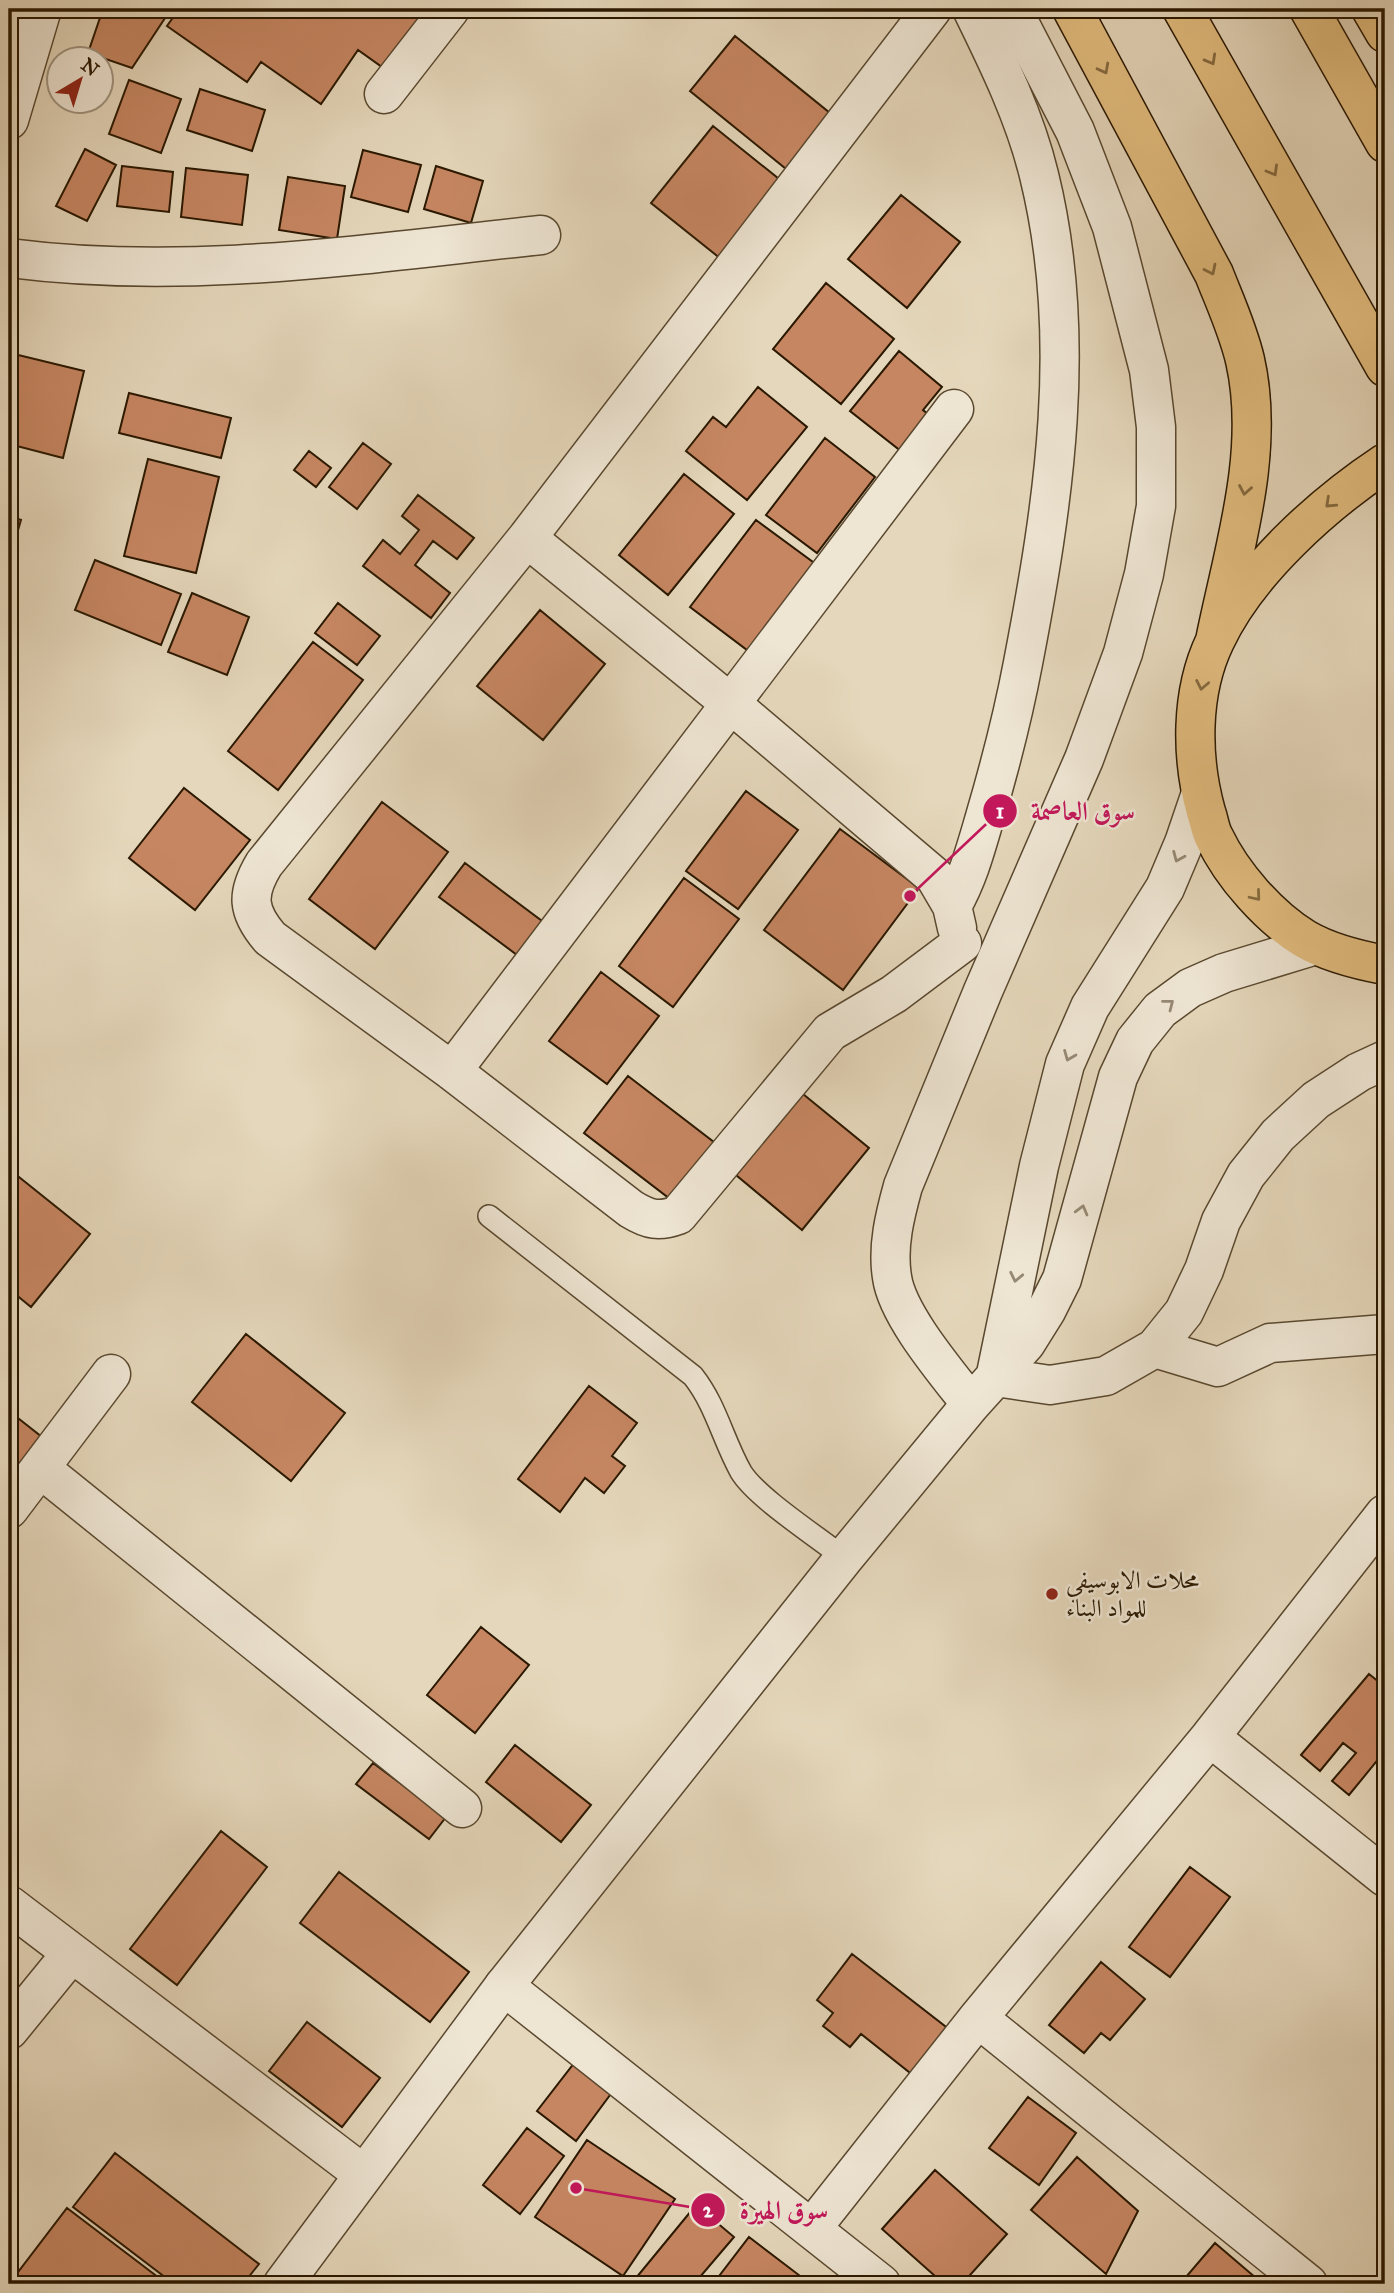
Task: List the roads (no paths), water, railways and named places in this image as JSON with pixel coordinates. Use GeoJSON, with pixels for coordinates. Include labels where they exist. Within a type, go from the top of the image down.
{"type":"FeatureCollection","features":[{"type":"Feature","properties":{"kind":"main road"},"geometry":{"type":"LineString","coordinates":[[1072,9],[1214,274],[1245,360],[1251,452],[1215,641],[1202,678],[1196,716],[1195,755],[1201,793],[1213,837],[1238,875],[1267,910],[1316,945],[1357,960],[1385,965]]}},
{"type":"Feature","properties":{"kind":"main road"},"geometry":{"type":"LineString","coordinates":[[1182,9],[1385,367]]}},
{"type":"Feature","properties":{"kind":"main road"},"geometry":{"type":"LineString","coordinates":[[1309,9],[1385,143]]}},
{"type":"Feature","properties":{"kind":"main road"},"geometry":{"type":"LineString","coordinates":[[1371,9],[1385,33]]}},
{"type":"Feature","properties":{"kind":"main road"},"geometry":{"type":"LineString","coordinates":[[1215,641],[1241,597],[1270,562],[1347,488],[1385,463]]}},
{"type":"Feature","properties":{"kind":"street"},"geometry":{"type":"LineString","coordinates":[[9,120],[42,9]]}},
{"type":"Feature","properties":{"kind":"street"},"geometry":{"type":"LineString","coordinates":[[384,94],[450,9]]}},
{"type":"Feature","properties":{"kind":"street"},"geometry":{"type":"LineString","coordinates":[[932,9],[527,538],[264,864],[254,882],[251,902],[257,922],[270,938],[452,1071],[631,1209],[646,1218],[662,1221],[678,1215],[830,1032],[894,994],[962,943]]}},
{"type":"Feature","properties":{"kind":"street"},"geometry":{"type":"LineString","coordinates":[[952,906],[965,882],[1011,724],[1052,494],[1060,388],[1057,280],[1039,174],[1016,105],[972,9]]}},
{"type":"Feature","properties":{"kind":"street"},"geometry":{"type":"LineString","coordinates":[[1012,9],[1075,131],[1112,227],[1149,370],[1156,428],[1156,506],[1144,574],[1123,653],[1084,759],[902,1186],[894,1216],[891,1248],[892,1279],[904,1310],[983,1390],[1050,1385],[1106,1376],[1155,1348],[1184,1312],[1205,1270],[1221,1221],[1246,1175],[1278,1135],[1316,1100],[1359,1072],[1385,1060]]}},
{"type":"Feature","properties":{"kind":"street"},"geometry":{"type":"LineString","coordinates":[[9,258],[56,264],[122,267],[220,267],[308,261],[541,235]]}},
{"type":"Feature","properties":{"kind":"street"},"geometry":{"type":"LineString","coordinates":[[452,1071],[954,408]]}},
{"type":"Feature","properties":{"kind":"street"},"geometry":{"type":"LineString","coordinates":[[527,538],[730,702],[935,877],[952,906],[957,930],[983,991]]}},
{"type":"Feature","properties":{"kind":"street"},"geometry":{"type":"LineString","coordinates":[[983,1390],[1065,1064],[1090,1007],[1165,888],[1201,793]]}},
{"type":"Feature","properties":{"kind":"street"},"geometry":{"type":"LineString","coordinates":[[283,2284],[504,1986],[844,1558],[983,1390],[1026,1343],[1062,1279],[1118,1077],[1135,1041],[1160,1010],[1190,988],[1224,973],[1316,945]]}},
{"type":"Feature","properties":{"kind":"street"},"geometry":{"type":"LineString","coordinates":[[1155,1348],[1218,1367],[1270,1343],[1385,1334]]}},
{"type":"Feature","properties":{"kind":"street"},"geometry":{"type":"LineString","coordinates":[[9,1509],[111,1374]]}},
{"type":"Feature","properties":{"kind":"street"},"geometry":{"type":"LineString","coordinates":[[40,1468],[462,1808]]}},
{"type":"Feature","properties":{"kind":"street"},"geometry":{"type":"LineString","coordinates":[[812,2228],[978,2018],[1210,1737],[1385,1514]]}},
{"type":"Feature","properties":{"kind":"street"},"geometry":{"type":"LineString","coordinates":[[1210,1737],[1385,1877]]}},
{"type":"Feature","properties":{"kind":"street"},"geometry":{"type":"LineString","coordinates":[[9,1905],[363,2174]]}},
{"type":"Feature","properties":{"kind":"street"},"geometry":{"type":"LineString","coordinates":[[9,2030],[71,1954]]}},
{"type":"Feature","properties":{"kind":"street"},"geometry":{"type":"LineString","coordinates":[[504,1986],[881,2284]]}},
{"type":"Feature","properties":{"kind":"street"},"geometry":{"type":"LineString","coordinates":[[978,2018],[1308,2284]]}},
{"type":"Feature","properties":{"kind":"lane"},"geometry":{"type":"LineString","coordinates":[[489,1216],[693,1376],[707,1394],[735,1459],[751,1485],[844,1558]]}},
{"type":"Feature","properties":{"kind":"place","name":"سوق العاصمة"},"geometry":{"type":"Point","coordinates":[910,896]}},
{"type":"Feature","properties":{"kind":"place","name":"محلات الابوسيفي للمواد البناء"},"geometry":{"type":"Point","coordinates":[1052,1594]}},
{"type":"Feature","properties":{"kind":"place","name":"سوق الهيرة"},"geometry":{"type":"Point","coordinates":[576,2188]}}]}
